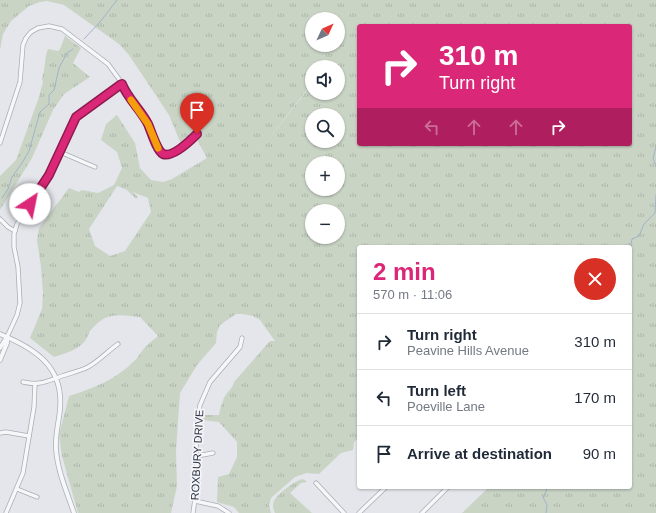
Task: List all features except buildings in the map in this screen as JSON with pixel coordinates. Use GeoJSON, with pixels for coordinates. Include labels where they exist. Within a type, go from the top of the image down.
{"type":"FeatureCollection","features":[{"type":"Feature","properties":{"kind":"street"},"geometry":{"type":"LineString","coordinates":[[0,143],[19,87],[22,72],[22,48],[26,38],[35,30],[50,26],[62,29],[108,64],[122,84],[127,95],[148,124],[159,150],[163,154],[167,155],[183,147],[197,134]]}},
{"type":"Feature","properties":{"kind":"street"},"geometry":{"type":"LineString","coordinates":[[0,348],[17,315],[20,303],[18,267],[14,247],[15,230],[21,217],[49,175],[78,115],[122,84]]}},
{"type":"Feature","properties":{"kind":"street"},"geometry":{"type":"LineString","coordinates":[[60,152],[95,167]]}},
{"type":"Feature","properties":{"kind":"street"},"geometry":{"type":"LineString","coordinates":[[0,219],[8,227],[15,230]]}},
{"type":"Feature","properties":{"kind":"street"},"geometry":{"type":"LineString","coordinates":[[0,334],[25,345],[36,352],[47,364],[55,378],[60,401],[56,440],[57,456],[74,513]]}},
{"type":"Feature","properties":{"kind":"street"},"geometry":{"type":"LineString","coordinates":[[0,360],[7,343],[7,337]]}},
{"type":"Feature","properties":{"kind":"street","name":"ROXBURY DRIVE"},"geometry":{"type":"LineString","coordinates":[[192,513],[195,501],[197,479],[197,422],[201,400],[214,376],[240,347],[242,338]]}},
{"type":"Feature","properties":{"kind":"street"},"geometry":{"type":"LineString","coordinates":[[23,382],[35,384],[73,373],[90,366],[118,344]]}},
{"type":"Feature","properties":{"kind":"street"},"geometry":{"type":"LineString","coordinates":[[6,513],[23,473],[34,407],[35,384]]}},
{"type":"Feature","properties":{"kind":"street"},"geometry":{"type":"LineString","coordinates":[[0,433],[6,432],[29,436]]}},
{"type":"Feature","properties":{"kind":"street"},"geometry":{"type":"LineString","coordinates":[[197,456],[213,453]]}},
{"type":"Feature","properties":{"kind":"street"},"geometry":{"type":"LineString","coordinates":[[316,483],[344,513]]}},
{"type":"Feature","properties":{"kind":"street"},"geometry":{"type":"LineString","coordinates":[[17,488],[37,497]]}},
{"type":"Feature","properties":{"kind":"street"},"geometry":{"type":"LineString","coordinates":[[358,513],[381,489]]}},
{"type":"Feature","properties":{"kind":"street"},"geometry":{"type":"LineString","coordinates":[[422,513],[446,489]]}},
{"type":"Feature","properties":{"kind":"street"},"geometry":{"type":"LineString","coordinates":[[195,501],[218,506],[229,513]]}},
{"type":"Feature","properties":{"kind":"green space"},"geometry":{"type":"Polygon","coordinates":[[[0,0],[656,0],[656,513],[462,513],[487,489],[632,489],[632,245],[357,245],[357,440],[354,442],[353,450],[341,453],[319,474],[306,473],[295,477],[271,498],[269,505],[271,513],[239,513],[234,507],[217,502],[218,477],[229,474],[237,457],[237,442],[219,422],[201,420],[201,415],[219,415],[224,398],[233,386],[234,382],[270,341],[275,341],[260,320],[253,316],[236,314],[220,325],[217,332],[216,343],[197,365],[180,393],[176,451],[177,486],[171,513],[78,513],[62,456],[59,435],[69,396],[95,387],[120,373],[158,336],[140,317],[119,315],[107,317],[101,320],[90,331],[86,340],[81,345],[54,357],[30,338],[42,309],[43,293],[37,240],[39,228],[69,188],[79,192],[82,190],[98,193],[114,185],[122,168],[117,152],[101,140],[106,124],[117,115],[135,143],[140,168],[151,180],[163,182],[172,179],[207,158],[197,140],[201,138],[195,131],[181,144],[169,115],[129,55],[119,44],[64,5],[47,1],[40,2],[29,6],[11,21],[3,34],[0,50],[0,0]],[[305,60],[305,92],[258,153],[305,93],[305,100],[345,100],[345,60],[305,60]],[[117,186],[89,229],[95,246],[110,256],[125,251],[151,212],[148,198],[133,192],[138,197],[136,199],[127,190],[117,186]]]}},
{"type":"Feature","properties":{"kind":"green space"},"geometry":{"type":"Polygon","coordinates":[[[65,36],[81,48],[73,63],[90,77],[64,94],[53,110],[32,158],[0,210],[0,176],[16,160],[38,100],[43,82],[42,79],[48,49],[58,51],[65,36]]]}},
{"type":"Feature","properties":{"kind":"green space"},"geometry":{"type":"Polygon","coordinates":[[[302,479],[307,482],[301,483],[290,493],[312,513],[275,513],[273,502],[276,498],[286,488],[302,479]]]}},
{"type":"Feature","properties":{"kind":"waterway"},"geometry":{"type":"LineString","coordinates":[[84,39],[100,22],[117,0]]}},
{"type":"Feature","properties":{"kind":"waterway"},"geometry":{"type":"LineString","coordinates":[[2,198],[8,189],[12,177],[29,151],[40,112],[49,104],[49,95],[54,90],[59,68],[67,53],[73,49]]}},
{"type":"Feature","properties":{"kind":"waterway"},"geometry":{"type":"LineString","coordinates":[[656,147],[653,158],[656,166]]}},
{"type":"Feature","properties":{"kind":"waterway"},"geometry":{"type":"LineString","coordinates":[[629,245],[632,239],[639,236],[644,224],[655,213],[656,195]]}},
{"type":"Feature","properties":{"kind":"waterway"},"geometry":{"type":"LineString","coordinates":[[546,513],[547,505],[543,497],[547,489]]}},
{"type":"Feature","properties":{"kind":"slow traffic"},"geometry":{"type":"LineString","coordinates":[[131,100],[148,124],[158,148]]}},
{"type":"Feature","properties":{"kind":"route"},"geometry":{"type":"LineString","coordinates":[[30,204],[49,175],[76,117],[122,84],[127,95],[146,120],[161,153],[167,155],[183,147],[188,144],[197,134]]}}]}
